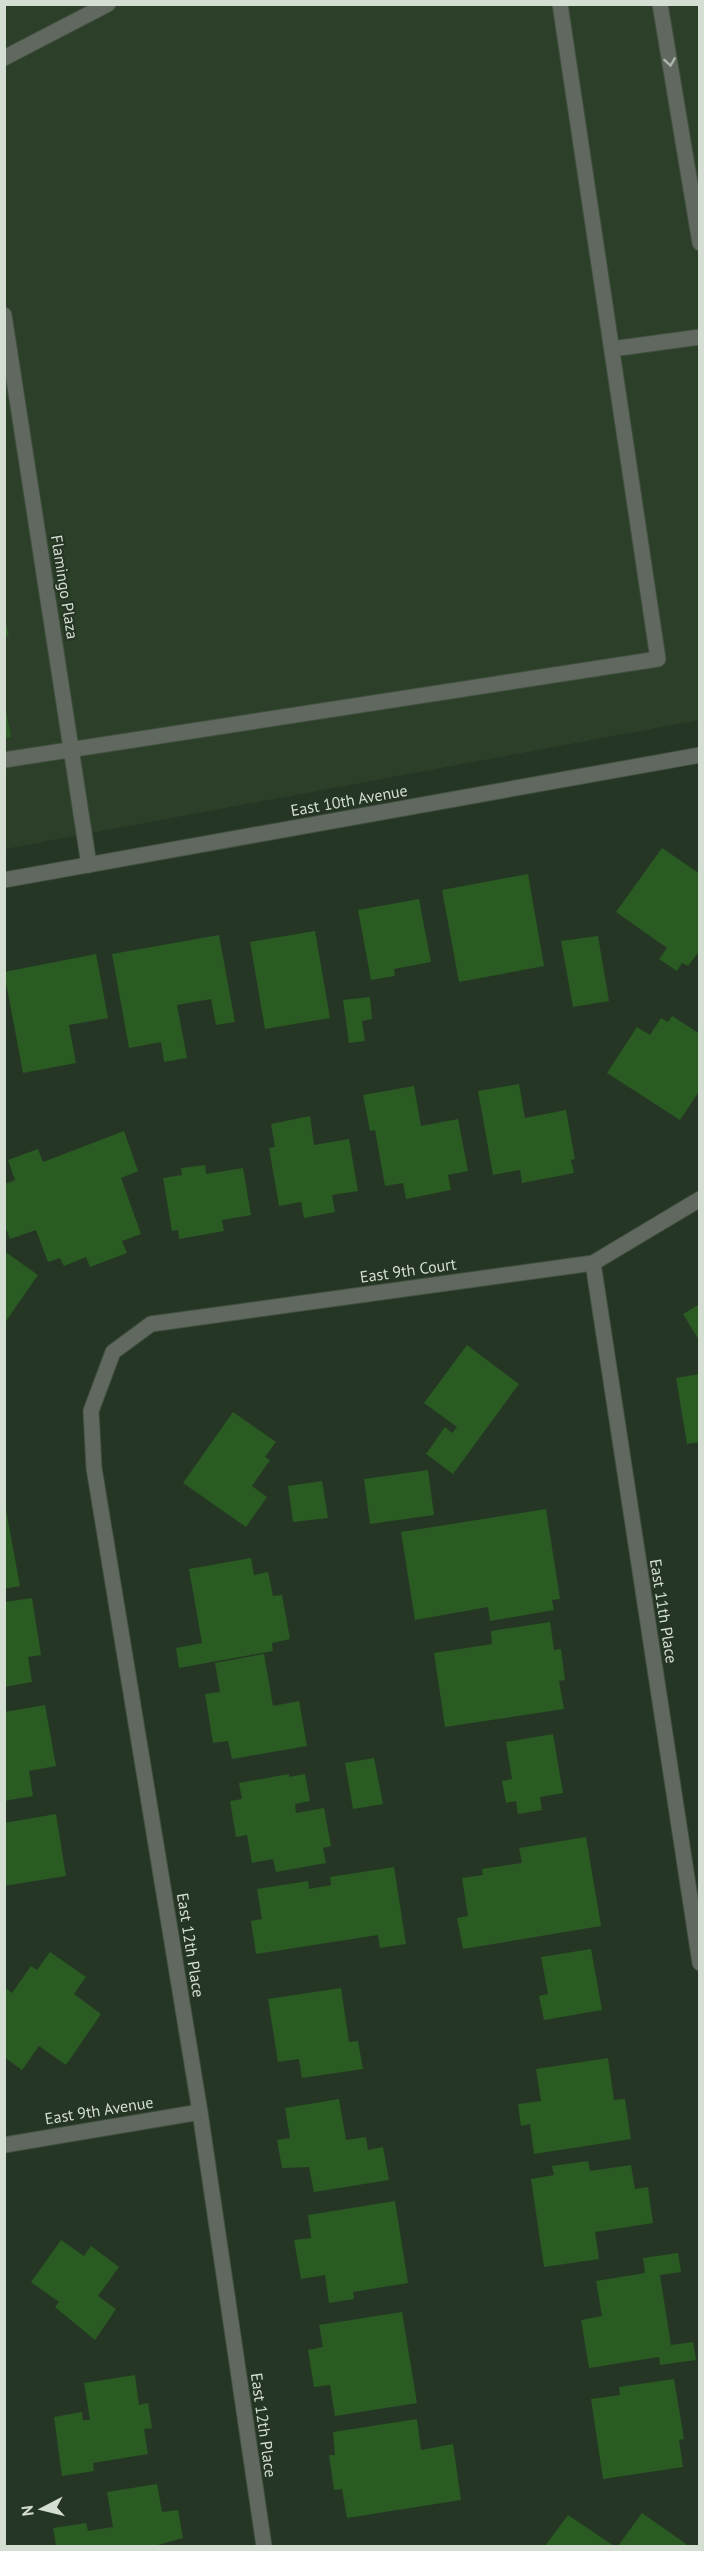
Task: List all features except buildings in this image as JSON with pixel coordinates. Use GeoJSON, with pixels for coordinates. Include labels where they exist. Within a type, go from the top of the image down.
{"type":"FeatureCollection","features":[{"type":"Feature","properties":{"kind":"street"},"geometry":{"type":"LineString","coordinates":[[4,58],[108,4]]}},
{"type":"Feature","properties":{"kind":"street"},"geometry":{"type":"LineString","coordinates":[[4,760],[658,659],[560,4]]}},
{"type":"Feature","properties":{"kind":"street"},"geometry":{"type":"LineString","coordinates":[[660,4],[699,243]]}},
{"type":"Feature","properties":{"kind":"street","name":"Flamingo Plaza"},"geometry":{"type":"LineString","coordinates":[[4,315],[89,865]]}},
{"type":"Feature","properties":{"kind":"street"},"geometry":{"type":"LineString","coordinates":[[612,349],[699,337]]}},
{"type":"Feature","properties":{"kind":"street","name":"East 10th Avenue"},"geometry":{"type":"LineString","coordinates":[[4,880],[699,755]]}},
{"type":"Feature","properties":{"kind":"street","name":"East 9th Court"},"geometry":{"type":"LineString","coordinates":[[113,1352],[151,1324],[593,1263],[699,1199]]}},
{"type":"Feature","properties":{"kind":"street","name":"East 11th Place"},"geometry":{"type":"LineString","coordinates":[[593,1263],[699,1964]]}},
{"type":"Feature","properties":{"kind":"street","name":"East 12th Place"},"geometry":{"type":"LineString","coordinates":[[113,1352],[91,1412],[94,1468],[200,2112],[264,2547]]}},
{"type":"Feature","properties":{"kind":"street","name":"East 9th Avenue"},"geometry":{"type":"LineString","coordinates":[[4,2145],[200,2112]]}},
{"type":"Feature","properties":{"kind":"shaded area"},"geometry":{"type":"Polygon","coordinates":[[[5,5],[699,5],[699,720],[5,849],[5,5]]]}}]}
